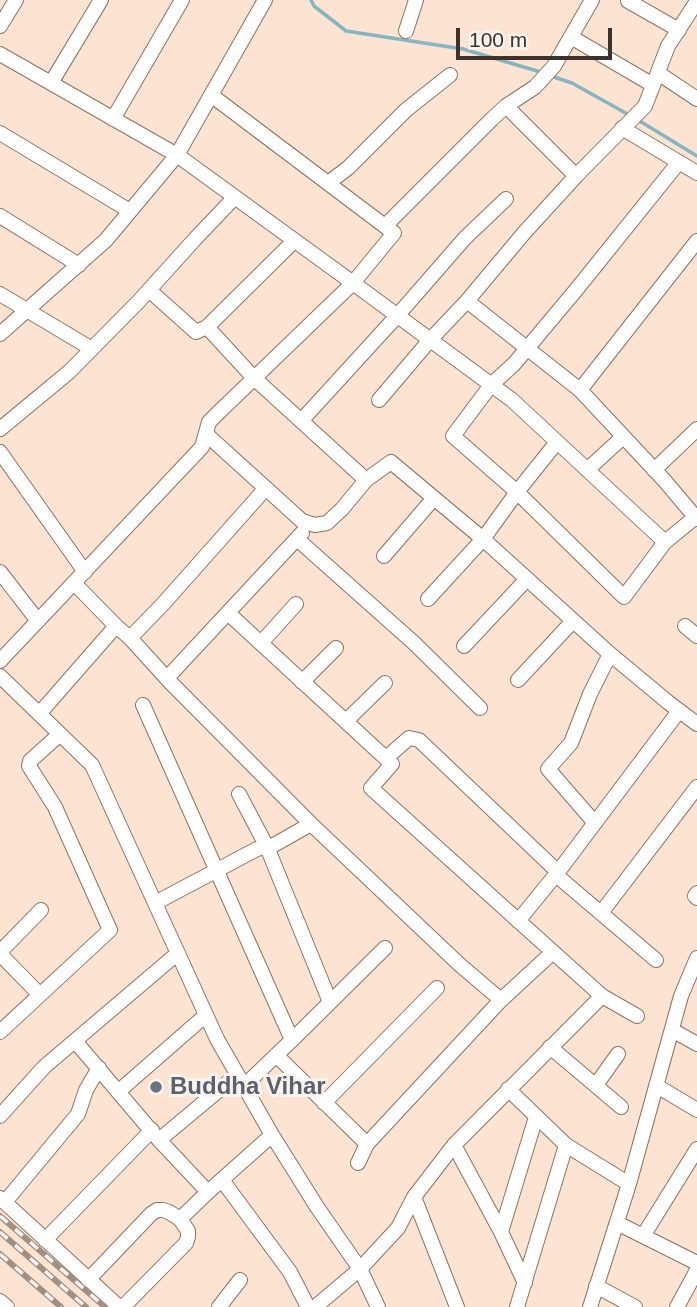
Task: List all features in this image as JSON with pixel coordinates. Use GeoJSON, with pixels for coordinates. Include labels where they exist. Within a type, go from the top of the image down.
{"type":"FeatureCollection","features":[{"type":"Feature","properties":{"kind":"street"},"geometry":{"type":"LineString","coordinates":[[0,26],[16,0]]}},
{"type":"Feature","properties":{"kind":"street"},"geometry":{"type":"LineString","coordinates":[[51,83],[101,0]]}},
{"type":"Feature","properties":{"kind":"street"},"geometry":{"type":"LineString","coordinates":[[113,119],[182,0]]}},
{"type":"Feature","properties":{"kind":"street"},"geometry":{"type":"LineString","coordinates":[[0,334],[106,240],[177,155],[265,0]]}},
{"type":"Feature","properties":{"kind":"street"},"geometry":{"type":"LineString","coordinates":[[406,31],[416,0]]}},
{"type":"Feature","properties":{"kind":"street"},"geometry":{"type":"LineString","coordinates":[[385,226],[506,106],[535,87],[554,66],[592,0]]}},
{"type":"Feature","properties":{"kind":"street"},"geometry":{"type":"LineString","coordinates":[[628,1],[679,30]]}},
{"type":"Feature","properties":{"kind":"street"},"geometry":{"type":"LineString","coordinates":[[379,400],[576,176],[645,106],[668,46],[696,6]]}},
{"type":"Feature","properties":{"kind":"street"},"geometry":{"type":"LineString","coordinates":[[571,37],[697,99]]}},
{"type":"Feature","properties":{"kind":"street"},"geometry":{"type":"LineString","coordinates":[[0,54],[177,155],[353,283],[512,400],[665,542]]}},
{"type":"Feature","properties":{"kind":"street"},"geometry":{"type":"LineString","coordinates":[[328,183],[348,168],[406,110],[450,75]]}},
{"type":"Feature","properties":{"kind":"street"},"geometry":{"type":"LineString","coordinates":[[0,661],[202,447],[209,422],[353,283],[394,233],[211,95]]}},
{"type":"Feature","properties":{"kind":"street"},"geometry":{"type":"LineString","coordinates":[[506,106],[576,176]]}},
{"type":"Feature","properties":{"kind":"street"},"geometry":{"type":"LineString","coordinates":[[624,126],[697,173]]}},
{"type":"Feature","properties":{"kind":"street"},"geometry":{"type":"LineString","coordinates":[[0,133],[130,211]]}},
{"type":"Feature","properties":{"kind":"street"},"geometry":{"type":"LineString","coordinates":[[467,300],[527,348],[580,390],[697,518],[665,542],[624,597],[517,492],[453,436],[491,385],[514,364],[527,348],[576,290],[678,162]]}},
{"type":"Feature","properties":{"kind":"street"},"geometry":{"type":"LineString","coordinates":[[0,429],[69,372],[234,197]]}},
{"type":"Feature","properties":{"kind":"street"},"geometry":{"type":"LineString","coordinates":[[301,421],[466,238],[506,199]]}},
{"type":"Feature","properties":{"kind":"street"},"geometry":{"type":"LineString","coordinates":[[0,216],[79,265]]}},
{"type":"Feature","properties":{"kind":"street"},"geometry":{"type":"LineString","coordinates":[[149,290],[195,332],[207,327],[294,240]]}},
{"type":"Feature","properties":{"kind":"street"},"geometry":{"type":"LineString","coordinates":[[580,390],[697,241]]}},
{"type":"Feature","properties":{"kind":"street"},"geometry":{"type":"LineString","coordinates":[[0,295],[92,349]]}},
{"type":"Feature","properties":{"kind":"street"},"geometry":{"type":"LineString","coordinates":[[207,327],[254,378],[366,480]]}},
{"type":"Feature","properties":{"kind":"street"},"geometry":{"type":"LineString","coordinates":[[654,470],[697,429]]}},
{"type":"Feature","properties":{"kind":"street"},"geometry":{"type":"LineString","coordinates":[[206,434],[302,521],[312,524],[327,523],[366,480],[391,462],[483,539],[610,654],[697,724]]}},
{"type":"Feature","properties":{"kind":"street"},"geometry":{"type":"LineString","coordinates":[[587,470],[623,437]]}},
{"type":"Feature","properties":{"kind":"street"},"geometry":{"type":"LineString","coordinates":[[428,599],[483,539],[557,442]]}},
{"type":"Feature","properties":{"kind":"street"},"geometry":{"type":"LineString","coordinates":[[0,452],[85,572]]}},
{"type":"Feature","properties":{"kind":"street"},"geometry":{"type":"LineString","coordinates":[[130,638],[266,488]]}},
{"type":"Feature","properties":{"kind":"street"},"geometry":{"type":"LineString","coordinates":[[384,556],[434,498]]}},
{"type":"Feature","properties":{"kind":"street"},"geometry":{"type":"LineString","coordinates":[[167,678],[312,524]]}},
{"type":"Feature","properties":{"kind":"street"},"geometry":{"type":"LineString","coordinates":[[297,539],[414,643],[480,708]]}},
{"type":"Feature","properties":{"kind":"street"},"geometry":{"type":"LineString","coordinates":[[0,572],[38,621]]}},
{"type":"Feature","properties":{"kind":"street"},"geometry":{"type":"LineString","coordinates":[[464,646],[527,579]]}},
{"type":"Feature","properties":{"kind":"street"},"geometry":{"type":"LineString","coordinates":[[74,583],[311,824],[460,965],[501,1000]]}},
{"type":"Feature","properties":{"kind":"street"},"geometry":{"type":"LineString","coordinates":[[261,643],[296,604]]}},
{"type":"Feature","properties":{"kind":"street"},"geometry":{"type":"LineString","coordinates":[[228,613],[393,764],[371,788],[602,996],[637,1017]]}},
{"type":"Feature","properties":{"kind":"street"},"geometry":{"type":"LineString","coordinates":[[518,680],[573,621]]}},
{"type":"Feature","properties":{"kind":"street"},"geometry":{"type":"LineString","coordinates":[[39,715],[116,626]]}},
{"type":"Feature","properties":{"kind":"street"},"geometry":{"type":"LineString","coordinates":[[685,626],[697,636]]}},
{"type":"Feature","properties":{"kind":"street"},"geometry":{"type":"LineString","coordinates":[[302,682],[336,648]]}},
{"type":"Feature","properties":{"kind":"street"},"geometry":{"type":"LineString","coordinates":[[595,823],[548,769],[570,743],[610,654]]}},
{"type":"Feature","properties":{"kind":"street"},"geometry":{"type":"LineString","coordinates":[[346,721],[385,683]]}},
{"type":"Feature","properties":{"kind":"street"},"geometry":{"type":"LineString","coordinates":[[4,686],[92,765],[217,1039],[272,1135],[359,1269],[378,1307]]}},
{"type":"Feature","properties":{"kind":"street"},"geometry":{"type":"LineString","coordinates":[[143,705],[292,1040]]}},
{"type":"Feature","properties":{"kind":"street"},"geometry":{"type":"LineString","coordinates":[[518,921],[679,711]]}},
{"type":"Feature","properties":{"kind":"street"},"geometry":{"type":"LineString","coordinates":[[0,1032],[110,930],[55,807],[29,766],[30,761],[60,734]]}},
{"type":"Feature","properties":{"kind":"street"},"geometry":{"type":"LineString","coordinates":[[386,758],[410,738],[419,740],[601,914],[656,960]]}},
{"type":"Feature","properties":{"kind":"street"},"geometry":{"type":"LineString","coordinates":[[601,914],[697,787]]}},
{"type":"Feature","properties":{"kind":"street"},"geometry":{"type":"LineString","coordinates":[[239,794],[268,847],[330,1002]]}},
{"type":"Feature","properties":{"kind":"street"},"geometry":{"type":"LineString","coordinates":[[155,903],[311,824]]}},
{"type":"Feature","properties":{"kind":"street"},"geometry":{"type":"LineString","coordinates":[[39,995],[0,953],[41,910]]}},
{"type":"Feature","properties":{"kind":"street"},"geometry":{"type":"LineString","coordinates":[[46,1240],[155,1135],[241,1081],[276,1055],[385,948]]}},
{"type":"Feature","properties":{"kind":"street"},"geometry":{"type":"LineString","coordinates":[[358,1163],[367,1144],[501,1000],[553,952]]}},
{"type":"Feature","properties":{"kind":"street"},"geometry":{"type":"LineString","coordinates":[[0,1116],[44,1068],[178,953]]}},
{"type":"Feature","properties":{"kind":"street"},"geometry":{"type":"LineString","coordinates":[[590,1307],[629,1184],[681,996],[696,967]]}},
{"type":"Feature","properties":{"kind":"street"},"geometry":{"type":"LineString","coordinates":[[324,1103],[438,988]]}},
{"type":"Feature","properties":{"kind":"street"},"geometry":{"type":"LineString","coordinates":[[315,1307],[359,1269],[398,1228],[414,1198],[454,1144],[602,996]]}},
{"type":"Feature","properties":{"kind":"street"},"geometry":{"type":"LineString","coordinates":[[119,1091],[206,1015]]}},
{"type":"Feature","properties":{"kind":"street"},"geometry":{"type":"LineString","coordinates":[[672,1030],[697,1044]]}},
{"type":"Feature","properties":{"kind":"street"},"geometry":{"type":"LineString","coordinates":[[75,1041],[208,1192]]}},
{"type":"Feature","properties":{"kind":"street"},"geometry":{"type":"LineString","coordinates":[[550,1047],[621,1107]]}},
{"type":"Feature","properties":{"kind":"street"},"geometry":{"type":"LineString","coordinates":[[596,1085],[618,1054]]}},
{"type":"Feature","properties":{"kind":"street"},"geometry":{"type":"LineString","coordinates":[[276,1055],[367,1144]]}},
{"type":"Feature","properties":{"kind":"street"},"geometry":{"type":"LineString","coordinates":[[88,1280],[150,1214],[157,1210],[169,1212],[180,1219],[188,1237],[186,1243],[121,1307],[88,1280],[3,1200],[78,1114],[86,1090],[99,1068]]}},
{"type":"Feature","properties":{"kind":"street"},"geometry":{"type":"LineString","coordinates":[[657,1086],[697,1110]]}},
{"type":"Feature","properties":{"kind":"street"},"geometry":{"type":"LineString","coordinates":[[508,1089],[566,1145],[629,1184]]}},
{"type":"Feature","properties":{"kind":"street"},"geometry":{"type":"LineString","coordinates":[[500,1232],[536,1117]]}},
{"type":"Feature","properties":{"kind":"street"},"geometry":{"type":"LineString","coordinates":[[180,1219],[272,1135]]}},
{"type":"Feature","properties":{"kind":"street"},"geometry":{"type":"LineString","coordinates":[[454,1144],[525,1283]]}},
{"type":"Feature","properties":{"kind":"street"},"geometry":{"type":"LineString","coordinates":[[517,1307],[566,1145]]}},
{"type":"Feature","properties":{"kind":"street"},"geometry":{"type":"LineString","coordinates":[[643,1236],[697,1149]]}},
{"type":"Feature","properties":{"kind":"street"},"geometry":{"type":"LineString","coordinates":[[222,1180],[290,1272],[308,1307]]}},
{"type":"Feature","properties":{"kind":"street"},"geometry":{"type":"LineString","coordinates":[[414,1198],[457,1307]]}},
{"type":"Feature","properties":{"kind":"street"},"geometry":{"type":"LineString","coordinates":[[617,1223],[697,1263]]}},
{"type":"Feature","properties":{"kind":"street"},"geometry":{"type":"LineString","coordinates":[[677,1307],[697,1270]]}},
{"type":"Feature","properties":{"kind":"street"},"geometry":{"type":"LineString","coordinates":[[219,1307],[240,1280]]}},
{"type":"Feature","properties":{"kind":"street"},"geometry":{"type":"LineString","coordinates":[[596,1286],[635,1307]]}},
{"type":"Feature","properties":{"kind":"street"},"geometry":{"type":"LineString","coordinates":[[0,1301],[7,1307]]}},
{"type":"Feature","properties":{"kind":"waterway"},"geometry":{"type":"LineString","coordinates":[[311,0],[314,6],[346,31],[463,49],[544,73]]}},
{"type":"Feature","properties":{"kind":"waterway"},"geometry":{"type":"LineString","coordinates":[[551,76],[572,83],[631,116]]}},
{"type":"Feature","properties":{"kind":"waterway"},"geometry":{"type":"LineString","coordinates":[[638,120],[697,156]]}},
{"type":"Feature","properties":{"kind":"railway"},"geometry":{"type":"LineString","coordinates":[[0,1216],[105,1307]]}},
{"type":"Feature","properties":{"kind":"railway"},"geometry":{"type":"LineString","coordinates":[[0,1232],[86,1307]]}},
{"type":"Feature","properties":{"kind":"railway"},"geometry":{"type":"LineString","coordinates":[[0,1254],[61,1307]]}},
{"type":"Feature","properties":{"kind":"place","name":"Buddha Vihar"},"geometry":{"type":"Point","coordinates":[156,1087]}}]}
